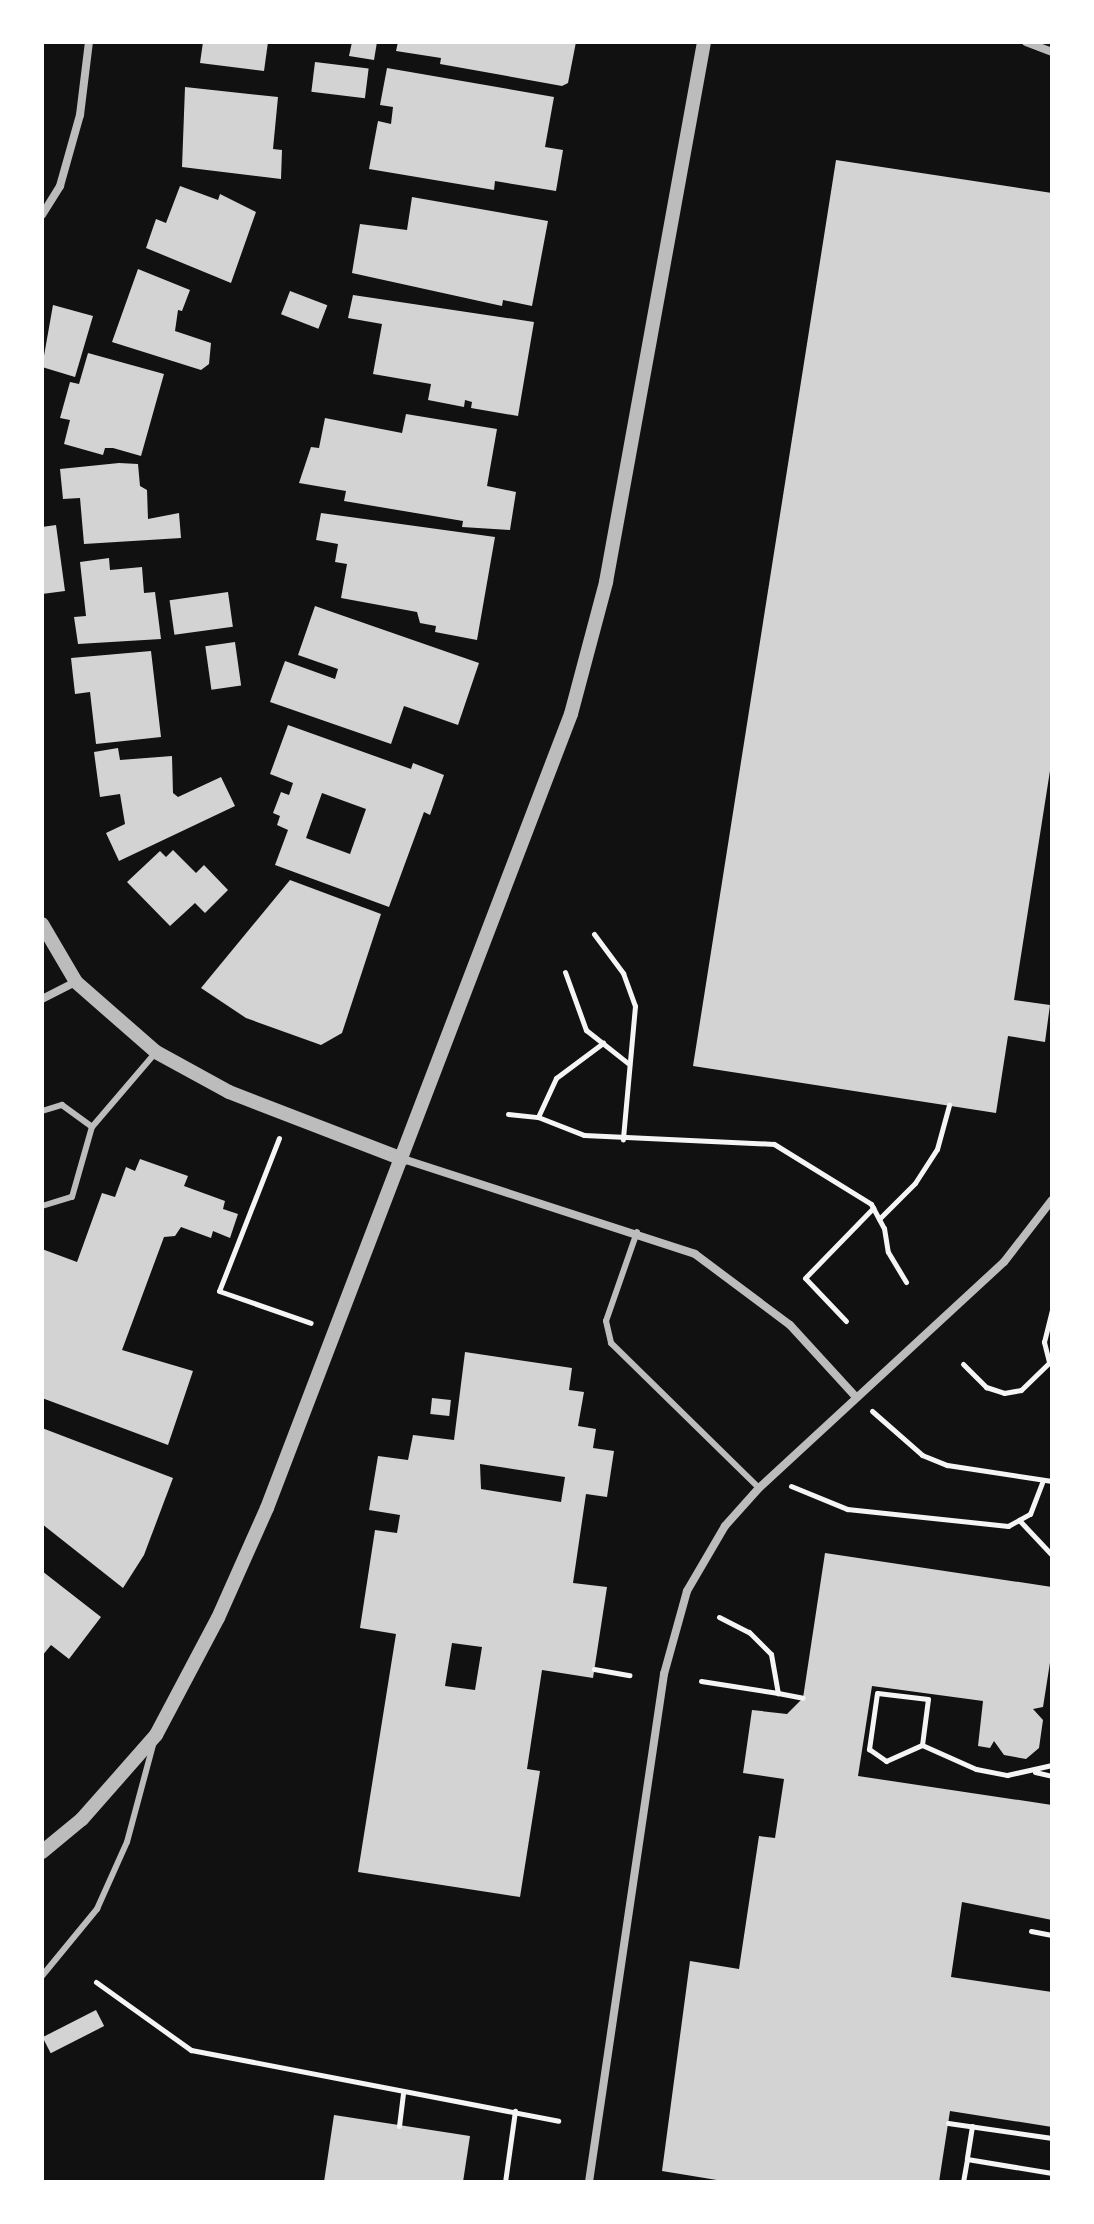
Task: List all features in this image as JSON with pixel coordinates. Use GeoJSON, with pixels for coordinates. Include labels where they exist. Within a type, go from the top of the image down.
{"type":"FeatureCollection","features":[{"type":"Feature","properties":{"kind":"street"},"geometry":{"type":"LineString","coordinates":[[42,215],[60,186],[72,143],[89,42]]}},
{"type":"Feature","properties":{"kind":"street"},"geometry":{"type":"LineString","coordinates":[[42,1852],[82,1819],[156,1735],[218,1618],[403,1159],[571,714],[594,637],[704,42]]}},
{"type":"Feature","properties":{"kind":"street"},"geometry":{"type":"LineString","coordinates":[[1026,42],[1052,52]]}},
{"type":"Feature","properties":{"kind":"street"},"geometry":{"type":"LineString","coordinates":[[42,924],[76,982],[156,1052],[229,1092],[403,1159],[637,1231],[695,1254],[734,1280],[790,1325],[856,1397]]}},
{"type":"Feature","properties":{"kind":"street"},"geometry":{"type":"LineString","coordinates":[[42,999],[76,982]]}},
{"type":"Feature","properties":{"kind":"street"},"geometry":{"type":"LineString","coordinates":[[589,2182],[672,1639],[703,1560],[759,1488],[1004,1262],[1052,1200]]}},
{"type":"Feature","properties":{"kind":"lane"},"geometry":{"type":"LineString","coordinates":[[42,1206],[72,1197],[92,1127],[156,1052]]}},
{"type":"Feature","properties":{"kind":"lane"},"geometry":{"type":"LineString","coordinates":[[42,1111],[62,1105],[92,1127]]}},
{"type":"Feature","properties":{"kind":"lane"},"geometry":{"type":"LineString","coordinates":[[637,1231],[606,1321],[611,1343],[759,1488]]}},
{"type":"Feature","properties":{"kind":"lane"},"geometry":{"type":"LineString","coordinates":[[42,1976],[97,1909],[127,1842],[156,1735]]}},
{"type":"Feature","properties":{"kind":"path"},"geometry":{"type":"LineString","coordinates":[[594,934],[623,973],[635,1006],[623,1139]]}},
{"type":"Feature","properties":{"kind":"path"},"geometry":{"type":"LineString","coordinates":[[565,972],[586,1030],[629,1064]]}},
{"type":"Feature","properties":{"kind":"path"},"geometry":{"type":"LineString","coordinates":[[538,1117],[556,1078],[603,1043]]}},
{"type":"Feature","properties":{"kind":"path"},"geometry":{"type":"LineString","coordinates":[[879,1219],[915,1183],[937,1149],[949,1105]]}},
{"type":"Feature","properties":{"kind":"path"},"geometry":{"type":"LineString","coordinates":[[288,1114],[219,1291],[335,1331]]}},
{"type":"Feature","properties":{"kind":"path"},"geometry":{"type":"LineString","coordinates":[[508,1114],[538,1117],[584,1135],[774,1144],[873,1208],[888,1252],[906,1282]]}},
{"type":"Feature","properties":{"kind":"path"},"geometry":{"type":"LineString","coordinates":[[846,1321],[805,1278],[873,1208]]}},
{"type":"Feature","properties":{"kind":"path"},"geometry":{"type":"LineString","coordinates":[[963,1364],[986,1387],[1004,1393],[1021,1390],[1050,1361],[1044,1342],[1052,1311]]}},
{"type":"Feature","properties":{"kind":"path"},"geometry":{"type":"LineString","coordinates":[[856,1397],[922,1455],[947,1465],[1052,1481]]}},
{"type":"Feature","properties":{"kind":"path"},"geometry":{"type":"LineString","coordinates":[[774,1473],[802,1495],[847,1509],[973,1526],[1008,1526],[1019,1520],[1039,1499],[1043,1480]]}},
{"type":"Feature","properties":{"kind":"path"},"geometry":{"type":"LineString","coordinates":[[1019,1520],[1052,1555]]}},
{"type":"Feature","properties":{"kind":"path"},"geometry":{"type":"LineString","coordinates":[[719,1617],[749,1632],[771,1654],[778,1693]]}},
{"type":"Feature","properties":{"kind":"path"},"geometry":{"type":"LineString","coordinates":[[594,1669],[629,1675]]}},
{"type":"Feature","properties":{"kind":"path"},"geometry":{"type":"LineString","coordinates":[[701,1681],[803,1698]]}},
{"type":"Feature","properties":{"kind":"path"},"geometry":{"type":"LineString","coordinates":[[922,1745],[928,1699],[877,1693],[869,1749],[886,1761],[922,1745],[976,1769],[1007,1775],[1034,1772],[1052,1765]]}},
{"type":"Feature","properties":{"kind":"path"},"geometry":{"type":"LineString","coordinates":[[1034,1772],[1052,1776]]}},
{"type":"Feature","properties":{"kind":"path"},"geometry":{"type":"LineString","coordinates":[[1031,1931],[1052,1935]]}},
{"type":"Feature","properties":{"kind":"path"},"geometry":{"type":"LineString","coordinates":[[1052,1944],[1052,1974]]}},
{"type":"Feature","properties":{"kind":"path"},"geometry":{"type":"LineString","coordinates":[[96,1982],[191,2050],[558,2121]]}},
{"type":"Feature","properties":{"kind":"path"},"geometry":{"type":"LineString","coordinates":[[399,2126],[403,2092]]}},
{"type":"Feature","properties":{"kind":"path"},"geometry":{"type":"LineString","coordinates":[[505,2182],[515,2111]]}},
{"type":"Feature","properties":{"kind":"path"},"geometry":{"type":"LineString","coordinates":[[948,2123],[1052,2138]]}},
{"type":"Feature","properties":{"kind":"path"},"geometry":{"type":"LineString","coordinates":[[963,2182],[972,2126]]}},
{"type":"Feature","properties":{"kind":"path"},"geometry":{"type":"LineString","coordinates":[[967,2159],[1052,2173]]}},
{"type":"Feature","properties":{"kind":"building"},"geometry":{"type":"Polygon","coordinates":[[[203,42],[268,42],[264,71],[200,63],[203,42]]]}},
{"type":"Feature","properties":{"kind":"building"},"geometry":{"type":"Polygon","coordinates":[[[352,42],[377,42],[374,60],[349,56],[352,42]]]}},
{"type":"Feature","properties":{"kind":"building"},"geometry":{"type":"Polygon","coordinates":[[[398,42],[576,42],[568,83],[562,86],[440,64],[441,58],[396,51],[398,42]]]}},
{"type":"Feature","properties":{"kind":"building"},"geometry":{"type":"Polygon","coordinates":[[[315,62],[369,69],[365,98],[311,92],[315,62]]]}},
{"type":"Feature","properties":{"kind":"building"},"geometry":{"type":"Polygon","coordinates":[[[387,68],[554,97],[545,147],[563,150],[556,191],[495,181],[494,190],[369,169],[378,121],[391,124],[393,107],[380,105],[387,68]]]}},
{"type":"Feature","properties":{"kind":"building"},"geometry":{"type":"Polygon","coordinates":[[[185,87],[278,97],[273,149],[282,150],[281,179],[182,167],[185,87]]]}},
{"type":"Feature","properties":{"kind":"building"},"geometry":{"type":"Polygon","coordinates":[[[836,160],[1052,193],[1052,758],[1014,1000],[1050,1005],[1045,1042],[1008,1036],[996,1113],[693,1066],[836,160]]]}},
{"type":"Feature","properties":{"kind":"building"},"geometry":{"type":"Polygon","coordinates":[[[180,186],[218,200],[220,194],[256,212],[231,283],[146,248],[156,219],[166,223],[180,186]]]}},
{"type":"Feature","properties":{"kind":"building"},"geometry":{"type":"Polygon","coordinates":[[[412,197],[548,221],[532,306],[503,300],[502,306],[352,273],[360,224],[407,230],[412,197]]]}},
{"type":"Feature","properties":{"kind":"building"},"geometry":{"type":"Polygon","coordinates":[[[138,269],[190,290],[182,311],[178,310],[175,331],[211,343],[209,364],[201,370],[112,342],[138,269]]]}},
{"type":"Feature","properties":{"kind":"building"},"geometry":{"type":"Polygon","coordinates":[[[290,291],[327,305],[318,329],[281,314],[290,291]]]}},
{"type":"Feature","properties":{"kind":"building"},"geometry":{"type":"Polygon","coordinates":[[[353,295],[534,322],[518,416],[471,408],[472,402],[465,400],[464,407],[428,400],[431,384],[373,374],[382,324],[348,318],[353,295]]]}},
{"type":"Feature","properties":{"kind":"building"},"geometry":{"type":"Polygon","coordinates":[[[53,305],[93,316],[75,377],[42,367],[53,305]]]}},
{"type":"Feature","properties":{"kind":"building"},"geometry":{"type":"Polygon","coordinates":[[[88,353],[164,374],[141,456],[113,448],[105,448],[103,455],[64,444],[70,420],[60,418],[70,382],[79,384],[88,353]]]}},
{"type":"Feature","properties":{"kind":"building"},"geometry":{"type":"Polygon","coordinates":[[[406,414],[497,429],[487,486],[516,492],[510,530],[462,527],[463,521],[344,501],[346,491],[299,483],[311,447],[319,448],[325,418],[402,433],[406,414]]]}},
{"type":"Feature","properties":{"kind":"building"},"geometry":{"type":"Polygon","coordinates":[[[138,464],[140,486],[147,490],[148,519],[179,513],[181,538],[84,544],[80,498],[63,499],[60,469],[138,464]]]}},
{"type":"Feature","properties":{"kind":"building"},"geometry":{"type":"Polygon","coordinates":[[[321,513],[495,537],[477,640],[435,632],[436,626],[420,623],[417,612],[341,598],[347,564],[335,562],[338,544],[316,540],[321,513]]]}},
{"type":"Feature","properties":{"kind":"building"},"geometry":{"type":"Polygon","coordinates":[[[56,525],[65,591],[42,594],[42,527],[56,525]]]}},
{"type":"Feature","properties":{"kind":"building"},"geometry":{"type":"Polygon","coordinates":[[[109,558],[110,570],[142,567],[144,593],[155,592],[161,639],[78,644],[74,617],[86,616],[80,562],[109,558]]]}},
{"type":"Feature","properties":{"kind":"building"},"geometry":{"type":"Polygon","coordinates":[[[228,592],[233,627],[174,635],[170,600],[228,592]]]}},
{"type":"Feature","properties":{"kind":"building"},"geometry":{"type":"Polygon","coordinates":[[[315,606],[479,663],[458,725],[404,706],[391,744],[270,702],[285,661],[335,679],[338,669],[298,655],[315,606]]]}},
{"type":"Feature","properties":{"kind":"building"},"geometry":{"type":"Polygon","coordinates":[[[235,642],[241,686],[211,690],[205,646],[235,642]]]}},
{"type":"Feature","properties":{"kind":"building"},"geometry":{"type":"Polygon","coordinates":[[[151,651],[161,737],[96,744],[90,692],[75,694],[71,658],[151,651]]]}},
{"type":"Feature","properties":{"kind":"building"},"geometry":{"type":"Polygon","coordinates":[[[288,725],[411,769],[413,763],[444,775],[430,815],[424,812],[389,907],[275,865],[288,830],[277,825],[280,816],[273,813],[281,792],[289,795],[293,783],[270,774],[288,725]],[[322,793],[306,838],[350,854],[366,809],[322,793]]]}},
{"type":"Feature","properties":{"kind":"building"},"geometry":{"type":"Polygon","coordinates":[[[118,748],[120,760],[172,756],[173,793],[178,797],[221,777],[235,806],[119,861],[106,833],[125,824],[120,794],[100,797],[94,752],[118,748]]]}},
{"type":"Feature","properties":{"kind":"building"},"geometry":{"type":"Polygon","coordinates":[[[173,850],[196,873],[204,865],[228,890],[205,913],[195,903],[170,926],[127,882],[160,851],[166,857],[173,850]]]}},
{"type":"Feature","properties":{"kind":"building"},"geometry":{"type":"Polygon","coordinates":[[[290,880],[381,914],[342,1033],[321,1045],[246,1018],[201,988],[290,880]]]}},
{"type":"Feature","properties":{"kind":"building"},"geometry":{"type":"Polygon","coordinates":[[[140,1159],[188,1176],[184,1186],[225,1201],[223,1209],[238,1214],[230,1238],[213,1231],[211,1238],[181,1227],[175,1236],[164,1237],[122,1350],[193,1371],[168,1445],[42,1398],[42,1249],[77,1262],[102,1193],[115,1197],[126,1167],[135,1171],[140,1159]]]}},
{"type":"Feature","properties":{"kind":"building"},"geometry":{"type":"Polygon","coordinates":[[[465,1352],[572,1368],[569,1390],[584,1392],[578,1426],[596,1429],[593,1448],[614,1451],[607,1497],[586,1494],[573,1583],[607,1587],[593,1678],[542,1670],[527,1769],[540,1771],[520,1897],[358,1872],[396,1634],[360,1628],[375,1530],[397,1533],[400,1515],[369,1510],[378,1456],[408,1460],[413,1435],[454,1440],[465,1352]],[[480,1464],[481,1489],[561,1502],[565,1477],[480,1464]],[[452,1643],[445,1686],[475,1690],[482,1647],[452,1643]]]}},
{"type":"Feature","properties":{"kind":"building"},"geometry":{"type":"Polygon","coordinates":[[[432,1398],[451,1400],[449,1416],[430,1414],[432,1398]]]}},
{"type":"Feature","properties":{"kind":"building"},"geometry":{"type":"Polygon","coordinates":[[[42,1428],[173,1478],[144,1555],[123,1588],[42,1524],[42,1428]]]}},
{"type":"Feature","properties":{"kind":"building"},"geometry":{"type":"Polygon","coordinates":[[[825,1553],[1052,1587],[1052,1650],[1043,1707],[1033,1709],[1043,1720],[1039,1748],[1026,1759],[1004,1755],[994,1741],[990,1748],[978,1746],[983,1701],[872,1686],[858,1776],[1052,1805],[1052,1920],[962,1902],[951,1977],[1052,1992],[1052,2127],[950,2111],[939,2182],[729,2182],[662,2171],[690,1961],[739,1969],[759,1836],[775,1838],[784,1779],[743,1773],[752,1710],[787,1714],[803,1698],[825,1553]]]}},
{"type":"Feature","properties":{"kind":"building"},"geometry":{"type":"Polygon","coordinates":[[[42,1571],[101,1617],[69,1659],[51,1645],[42,1656],[42,1571]]]}},
{"type":"Feature","properties":{"kind":"building"},"geometry":{"type":"Polygon","coordinates":[[[96,2010],[104,2026],[51,2053],[43,2037],[96,2010]]]}},
{"type":"Feature","properties":{"kind":"building"},"geometry":{"type":"Polygon","coordinates":[[[334,2115],[470,2136],[463,2182],[324,2182],[334,2115]]]}}]}
